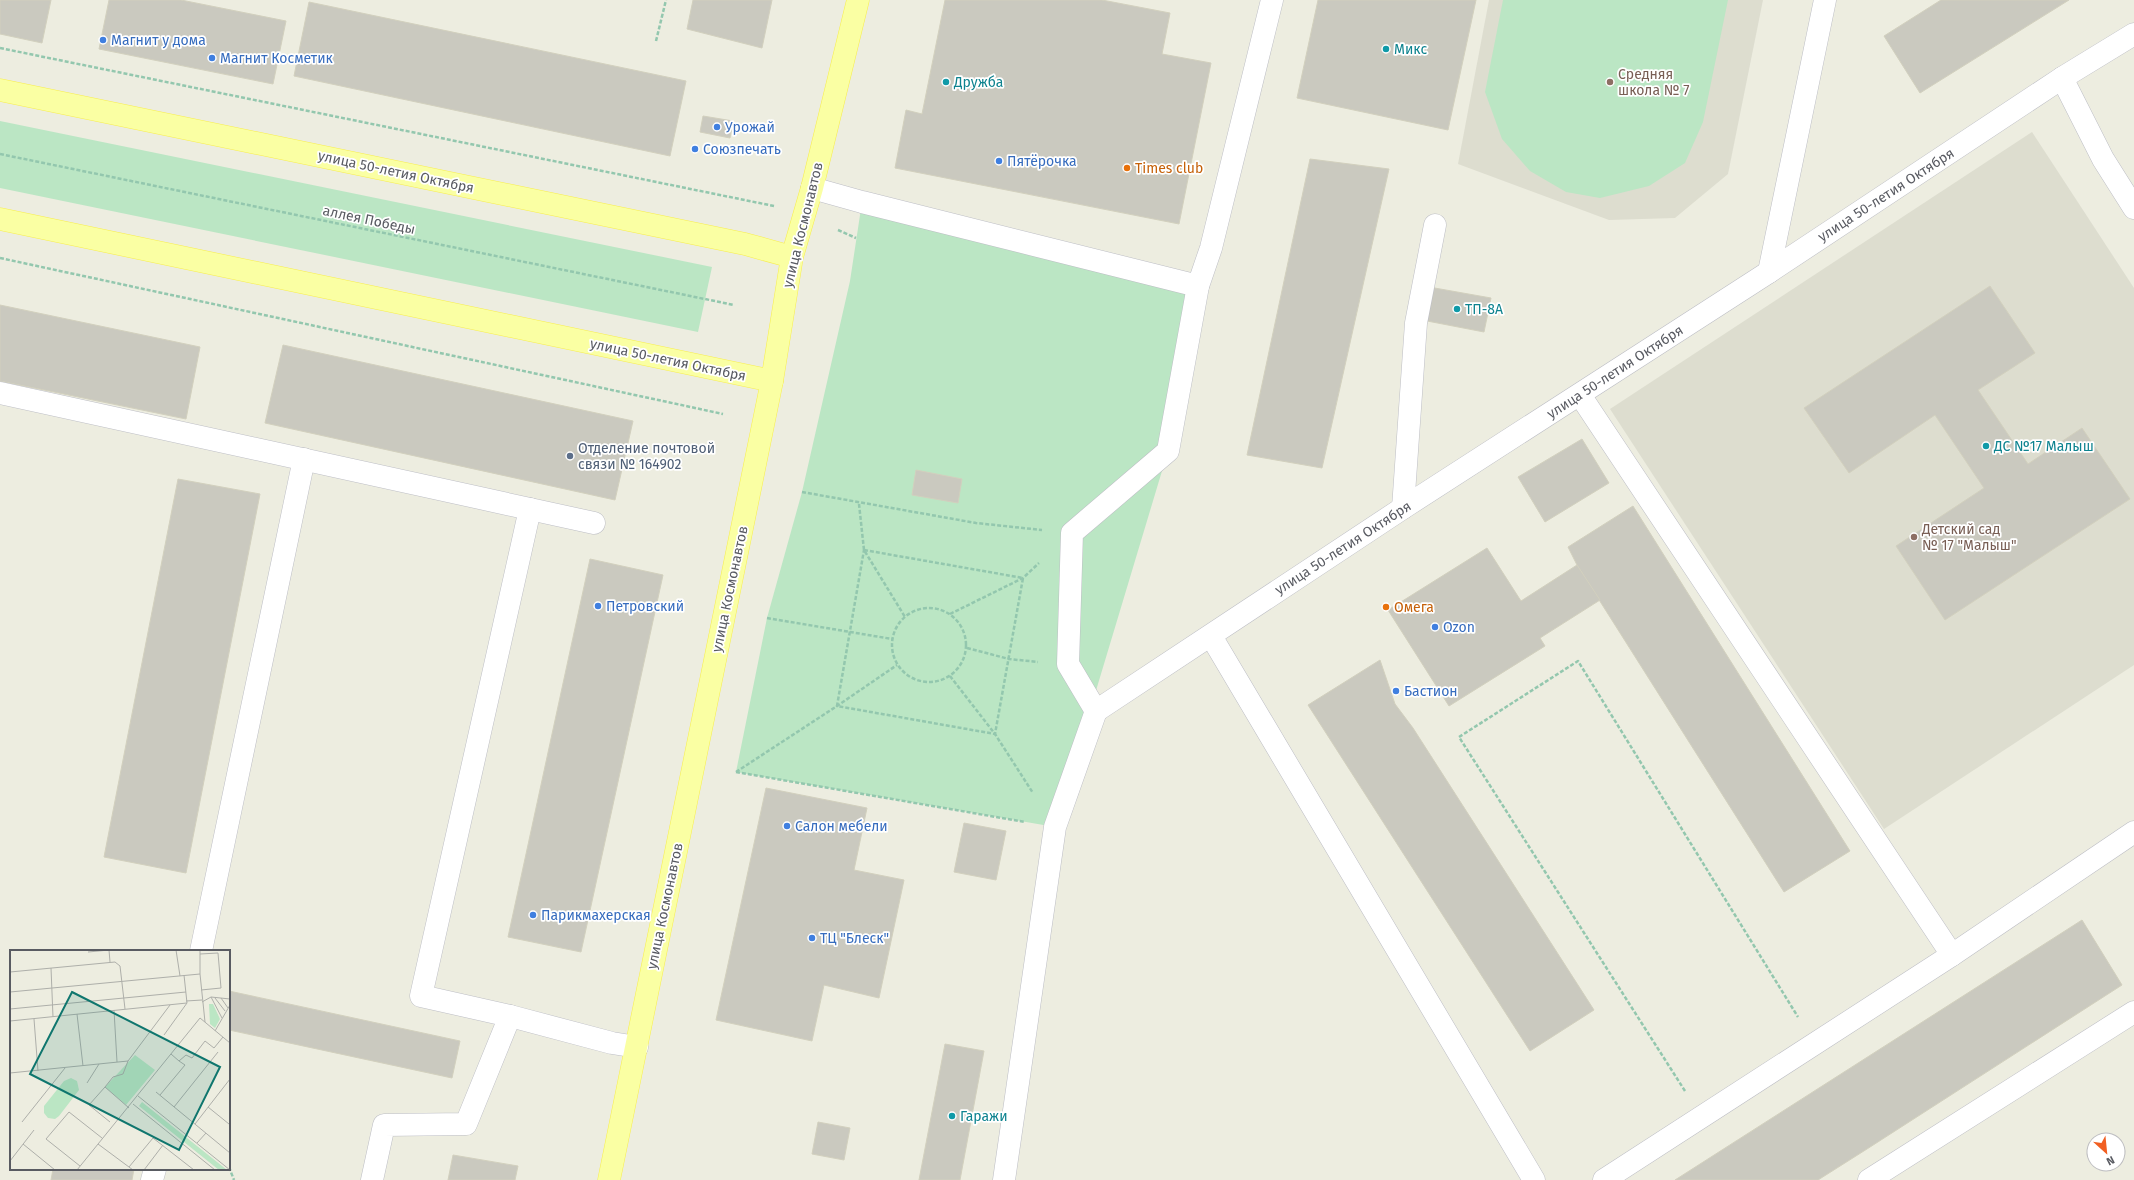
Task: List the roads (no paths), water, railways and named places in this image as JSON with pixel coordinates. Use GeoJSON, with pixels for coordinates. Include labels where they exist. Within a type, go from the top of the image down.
{"type":"FeatureCollection","features":[{"type":"Feature","properties":{"kind":"main road","name":"улица Космонавтов"},"geometry":{"type":"LineString","coordinates":[[609,1180],[772,381],[792,257],[812,188],[858,0]]}},
{"type":"Feature","properties":{"kind":"main road","name":"улица 50-летия Октября"},"geometry":{"type":"LineString","coordinates":[[0,90],[745,244],[792,257]]}},
{"type":"Feature","properties":{"kind":"main road","name":"улица 50-летия Октября"},"geometry":{"type":"LineString","coordinates":[[0,219],[772,381]]}},
{"type":"Feature","properties":{"kind":"street"},"geometry":{"type":"LineString","coordinates":[[1004,1180],[1055,827],[1096,712],[1068,664],[1072,533],[1168,451],[1198,286],[1211,248],[1272,0]]}},
{"type":"Feature","properties":{"kind":"street"},"geometry":{"type":"LineString","coordinates":[[1768,272],[1825,0]]}},
{"type":"Feature","properties":{"kind":"street","name":"улица 50-летия Октября"},"geometry":{"type":"LineString","coordinates":[[1096,712],[1403,508],[1580,395],[2062,78],[2134,34]]}},
{"type":"Feature","properties":{"kind":"street"},"geometry":{"type":"LineString","coordinates":[[2062,78],[2103,159],[2134,208]]}},
{"type":"Feature","properties":{"kind":"street"},"geometry":{"type":"LineString","coordinates":[[812,188],[862,202],[1198,286]]}},
{"type":"Feature","properties":{"kind":"street"},"geometry":{"type":"LineString","coordinates":[[1403,508],[1416,323],[1435,225]]}},
{"type":"Feature","properties":{"kind":"street"},"geometry":{"type":"LineString","coordinates":[[0,393],[594,523]]}},
{"type":"Feature","properties":{"kind":"street"},"geometry":{"type":"LineString","coordinates":[[1580,395],[1952,955]]}},
{"type":"Feature","properties":{"kind":"street"},"geometry":{"type":"LineString","coordinates":[[200,950],[304,459]]}},
{"type":"Feature","properties":{"kind":"street"},"geometry":{"type":"LineString","coordinates":[[530,509],[421,996],[510,1016],[612,1044],[636,1047]]}},
{"type":"Feature","properties":{"kind":"street"},"geometry":{"type":"LineString","coordinates":[[1210,636],[1534,1180]]}},
{"type":"Feature","properties":{"kind":"street"},"geometry":{"type":"LineString","coordinates":[[1604,1180],[1952,955],[2134,832]]}},
{"type":"Feature","properties":{"kind":"street"},"geometry":{"type":"LineString","coordinates":[[1869,1180],[2134,1012]]}},
{"type":"Feature","properties":{"kind":"street"},"geometry":{"type":"LineString","coordinates":[[372,1180],[384,1125],[466,1124],[510,1016]]}},
{"type":"Feature","properties":{"kind":"street"},"geometry":{"type":"LineString","coordinates":[[152,1180],[155,1170]]}},
{"type":"Feature","properties":{"kind":"place","name":"Магнит у дома"},"geometry":{"type":"Point","coordinates":[103,40]}},
{"type":"Feature","properties":{"kind":"place","name":"Микс"},"geometry":{"type":"Point","coordinates":[1386,49]}},
{"type":"Feature","properties":{"kind":"place","name":"Магнит Косметик"},"geometry":{"type":"Point","coordinates":[212,58]}},
{"type":"Feature","properties":{"kind":"place","name":"Дружба"},"geometry":{"type":"Point","coordinates":[946,82]}},
{"type":"Feature","properties":{"kind":"place","name":"Средняя школа № 7"},"geometry":{"type":"Point","coordinates":[1610,82]}},
{"type":"Feature","properties":{"kind":"place","name":"Урожай"},"geometry":{"type":"Point","coordinates":[717,127]}},
{"type":"Feature","properties":{"kind":"place","name":"Союзпечать"},"geometry":{"type":"Point","coordinates":[695,149]}},
{"type":"Feature","properties":{"kind":"place","name":"Пятёрочка"},"geometry":{"type":"Point","coordinates":[999,161]}},
{"type":"Feature","properties":{"kind":"place","name":"Times club"},"geometry":{"type":"Point","coordinates":[1127,168]}},
{"type":"Feature","properties":{"kind":"place","name":"ТП-8А"},"geometry":{"type":"Point","coordinates":[1457,309]}},
{"type":"Feature","properties":{"kind":"place","name":"ДС №17 Малыш"},"geometry":{"type":"Point","coordinates":[1986,446]}},
{"type":"Feature","properties":{"kind":"place","name":"Отделение почтовой связи № 164902"},"geometry":{"type":"Point","coordinates":[570,456]}},
{"type":"Feature","properties":{"kind":"place","name":"Детский сад № 17 \"Малыш\""},"geometry":{"type":"Point","coordinates":[1914,537]}},
{"type":"Feature","properties":{"kind":"place","name":"Петровский"},"geometry":{"type":"Point","coordinates":[598,606]}},
{"type":"Feature","properties":{"kind":"place","name":"Омега"},"geometry":{"type":"Point","coordinates":[1386,607]}},
{"type":"Feature","properties":{"kind":"place","name":"Ozon"},"geometry":{"type":"Point","coordinates":[1435,627]}},
{"type":"Feature","properties":{"kind":"place","name":"Бастион"},"geometry":{"type":"Point","coordinates":[1396,691]}},
{"type":"Feature","properties":{"kind":"place","name":"Салон мебели"},"geometry":{"type":"Point","coordinates":[787,826]}},
{"type":"Feature","properties":{"kind":"place","name":"Парикмахерская"},"geometry":{"type":"Point","coordinates":[533,915]}},
{"type":"Feature","properties":{"kind":"place","name":"ТЦ \"Блеск\""},"geometry":{"type":"Point","coordinates":[812,938]}},
{"type":"Feature","properties":{"kind":"place","name":"Гаражи"},"geometry":{"type":"Point","coordinates":[952,1116]}}]}
